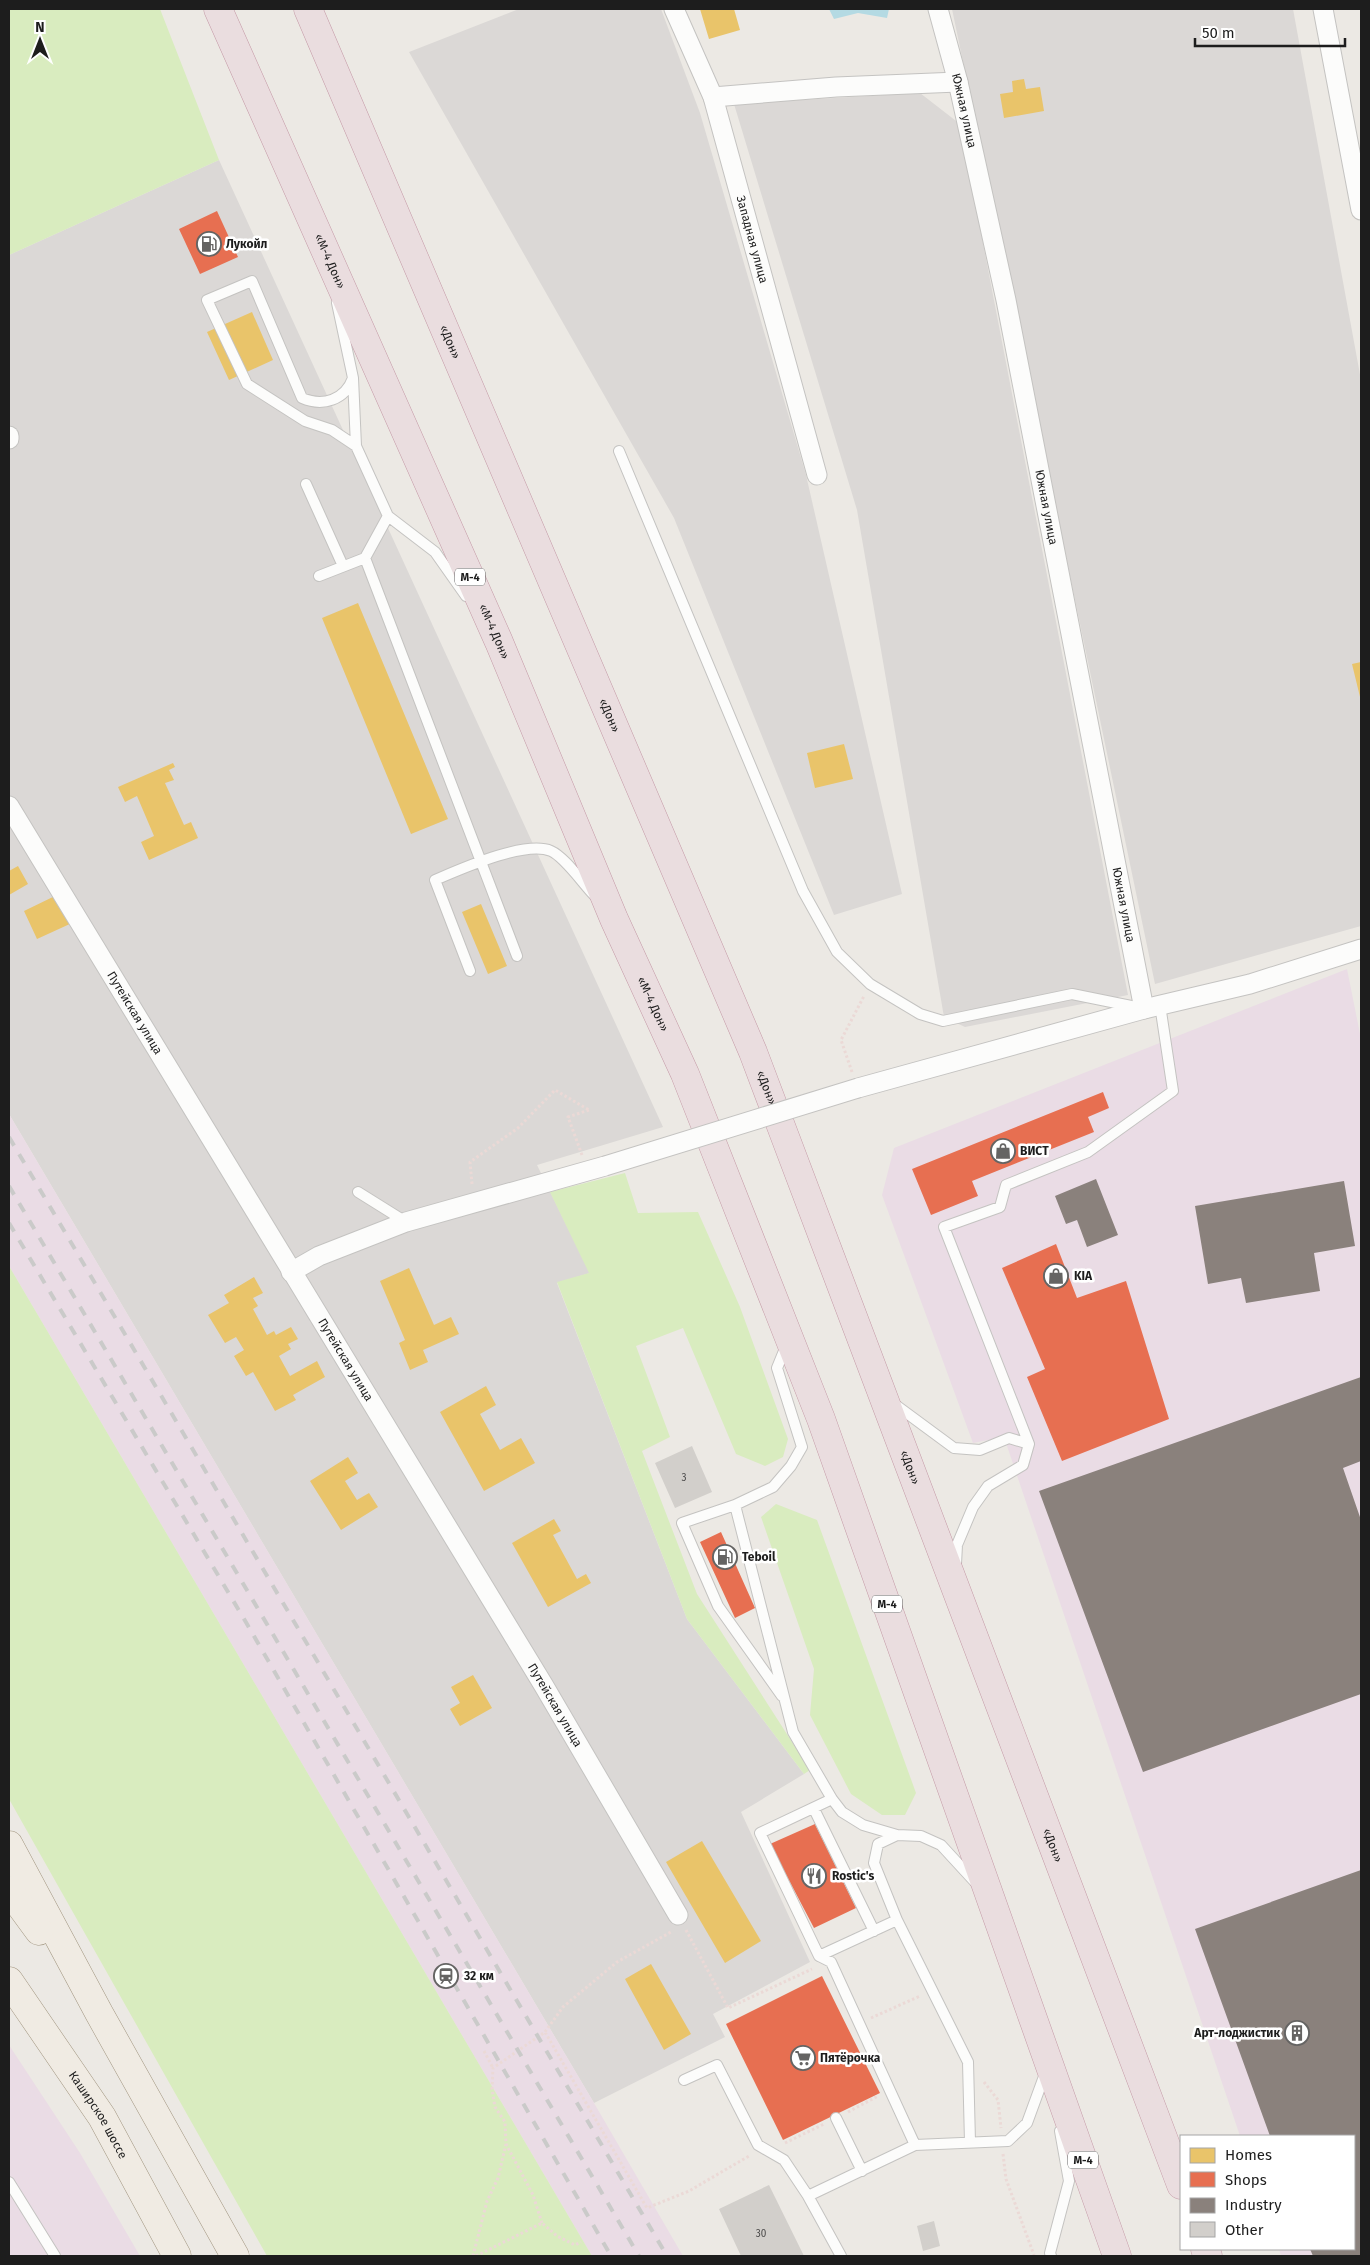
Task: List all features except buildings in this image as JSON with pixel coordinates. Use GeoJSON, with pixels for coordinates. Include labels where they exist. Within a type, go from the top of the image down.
{"type":"FeatureCollection","features":[{"type":"Feature","properties":{"kind":"highway","name":"«М-4 Дон»"},"geometry":{"type":"LineString","coordinates":[[218,9],[499,642],[614,918],[685,1074],[789,1338]]}},
{"type":"Feature","properties":{"kind":"highway","name":"«Дон»"},"geometry":{"type":"LineString","coordinates":[[308,9],[754,1052],[1180,2182]]}},
{"type":"Feature","properties":{"kind":"highway","name":"М-4"},"geometry":{"type":"LineString","coordinates":[[789,1338],[821,1419],[1117,2256]]}},
{"type":"Feature","properties":{"kind":"main road"},"geometry":{"type":"LineString","coordinates":[[9,1845],[99,2013],[235,2256]]}},
{"type":"Feature","properties":{"kind":"main road"},"geometry":{"type":"LineString","coordinates":[[9,1890],[99,2013]]}},
{"type":"Feature","properties":{"kind":"main road","name":"Каширское шоссе"},"geometry":{"type":"LineString","coordinates":[[9,1981],[102,2117],[177,2256]]}},
{"type":"Feature","properties":{"kind":"street","name":"Западная улица"},"geometry":{"type":"LineString","coordinates":[[674,9],[713,97],[817,475]]}},
{"type":"Feature","properties":{"kind":"street","name":"Южная улица"},"geometry":{"type":"LineString","coordinates":[[938,9],[958,82],[1006,300],[1152,1007]]}},
{"type":"Feature","properties":{"kind":"street"},"geometry":{"type":"LineString","coordinates":[[1323,9],[1361,210]]}},
{"type":"Feature","properties":{"kind":"street"},"geometry":{"type":"LineString","coordinates":[[713,97],[836,87],[958,82]]}},
{"type":"Feature","properties":{"kind":"street","name":"Путейская улица"},"geometry":{"type":"LineString","coordinates":[[9,806],[544,1686],[678,1915]]}},
{"type":"Feature","properties":{"kind":"street"},"geometry":{"type":"LineString","coordinates":[[291,1272],[319,1256],[406,1222],[605,1166],[855,1080],[1250,984],[1361,949]]}},
{"type":"Feature","properties":{"kind":"lane"},"geometry":{"type":"LineString","coordinates":[[326,254],[353,378],[356,446],[388,516],[435,552],[499,642]]}},
{"type":"Feature","properties":{"kind":"lane"},"geometry":{"type":"LineString","coordinates":[[353,378],[349,388],[328,402],[314,403],[302,398],[252,281],[207,300],[246,384],[306,422],[332,430],[356,446]]}},
{"type":"Feature","properties":{"kind":"lane"},"geometry":{"type":"LineString","coordinates":[[619,451],[803,891],[837,952],[870,984],[920,1014],[944,1021],[1072,994],[1152,1007],[1173,1091],[1088,1152],[1006,1185],[1000,1207],[944,1227],[1029,1444],[1023,1465],[988,1486],[973,1507],[957,1545],[954,1584]]}},
{"type":"Feature","properties":{"kind":"lane"},"geometry":{"type":"LineString","coordinates":[[306,484],[344,566]]}},
{"type":"Feature","properties":{"kind":"lane"},"geometry":{"type":"LineString","coordinates":[[319,576],[364,558],[388,516]]}},
{"type":"Feature","properties":{"kind":"lane"},"geometry":{"type":"LineString","coordinates":[[364,558],[518,956]]}},
{"type":"Feature","properties":{"kind":"lane"},"geometry":{"type":"LineString","coordinates":[[470,971],[435,880],[481,862],[527,848],[539,848],[553,852],[614,918]]}},
{"type":"Feature","properties":{"kind":"lane"},"geometry":{"type":"LineString","coordinates":[[358,1192],[406,1222]]}},
{"type":"Feature","properties":{"kind":"lane"},"geometry":{"type":"LineString","coordinates":[[785,1701],[718,1606],[682,1523],[735,1505],[773,1487],[791,1466],[802,1447],[777,1368],[789,1338]]}},
{"type":"Feature","properties":{"kind":"lane"},"geometry":{"type":"LineString","coordinates":[[883,1396],[954,1448],[980,1450],[1009,1438],[1029,1444]]}},
{"type":"Feature","properties":{"kind":"lane"},"geometry":{"type":"LineString","coordinates":[[735,1505],[793,1732],[832,1799],[842,1812],[863,1825],[897,1836],[921,1836],[941,1845],[991,1898]]}},
{"type":"Feature","properties":{"kind":"lane"},"geometry":{"type":"LineString","coordinates":[[832,1799],[760,1833],[819,1956],[831,1962],[915,2145]]}},
{"type":"Feature","properties":{"kind":"lane"},"geometry":{"type":"LineString","coordinates":[[814,1809],[874,1931]]}},
{"type":"Feature","properties":{"kind":"lane"},"geometry":{"type":"LineString","coordinates":[[897,1836],[878,1844],[874,1863],[897,1920],[968,2062],[970,2142]]}},
{"type":"Feature","properties":{"kind":"lane"},"geometry":{"type":"LineString","coordinates":[[819,1956],[897,1920]]}},
{"type":"Feature","properties":{"kind":"lane"},"geometry":{"type":"LineString","coordinates":[[808,2196],[915,2145],[1008,2141],[1027,2123],[1049,2063]]}},
{"type":"Feature","properties":{"kind":"lane"},"geometry":{"type":"LineString","coordinates":[[1049,2063],[1069,2181],[1050,2253],[1051,2256]]}},
{"type":"Feature","properties":{"kind":"lane"},"geometry":{"type":"LineString","coordinates":[[684,2080],[717,2065],[758,2145],[784,2160],[808,2196],[841,2256]]}},
{"type":"Feature","properties":{"kind":"lane"},"geometry":{"type":"LineString","coordinates":[[836,2118],[862,2171]]}},
{"type":"Feature","properties":{"kind":"lane"},"geometry":{"type":"LineString","coordinates":[[9,2182],[55,2256]]}},
{"type":"Feature","properties":{"kind":"path"},"geometry":{"type":"LineString","coordinates":[[855,1080],[841,1040],[870,984]]}},
{"type":"Feature","properties":{"kind":"path"},"geometry":{"type":"LineString","coordinates":[[474,1203],[470,1162],[518,1128],[555,1090],[589,1110],[568,1117],[583,1158]]}},
{"type":"Feature","properties":{"kind":"path"},"geometry":{"type":"LineString","coordinates":[[678,1915],[728,2008],[816,1967]]}},
{"type":"Feature","properties":{"kind":"path"},"geometry":{"type":"LineString","coordinates":[[493,2068],[545,2032],[564,2007],[617,1962],[671,1932],[678,1915]]}},
{"type":"Feature","properties":{"kind":"path"},"geometry":{"type":"LineString","coordinates":[[860,2024],[932,1990]]}},
{"type":"Feature","properties":{"kind":"path"},"geometry":{"type":"LineString","coordinates":[[545,2032],[647,2208],[689,2191],[753,2153],[780,2146],[884,2093]]}},
{"type":"Feature","properties":{"kind":"path"},"geometry":{"type":"LineString","coordinates":[[475,2256],[486,2201],[498,2178],[506,2144],[505,2122],[495,2107],[492,2089],[493,2068],[484,2051]]}},
{"type":"Feature","properties":{"kind":"path"},"geometry":{"type":"LineString","coordinates":[[506,2144],[533,2195],[542,2224],[557,2236],[575,2244],[581,2242]]}},
{"type":"Feature","properties":{"kind":"path"},"geometry":{"type":"LineString","coordinates":[[475,2256],[542,2224]]}},
{"type":"Feature","properties":{"kind":"shaded area"},"geometry":{"type":"Polygon","coordinates":[[[519,9],[661,9],[700,113],[806,475],[902,894],[834,915],[674,518],[409,52],[519,9]]]}},
{"type":"Feature","properties":{"kind":"shaded area"},"geometry":{"type":"Polygon","coordinates":[[[952,9],[1293,9],[1361,380],[1361,926],[1155,984],[952,9]]]}},
{"type":"Feature","properties":{"kind":"shaded area"},"geometry":{"type":"Polygon","coordinates":[[[920,93],[960,124],[1128,995],[965,1027],[944,1017],[857,510],[734,104],[920,93]]]}},
{"type":"Feature","properties":{"kind":"shaded area"},"geometry":{"type":"Polygon","coordinates":[[[219,160],[663,1127],[537,1165],[590,1273],[557,1283],[687,1619],[804,1774],[741,1812],[810,1962],[713,2014],[725,2037],[594,2103],[9,1114],[9,255],[219,160]]]}},
{"type":"Feature","properties":{"kind":"shaded area"},"geometry":{"type":"Polygon","coordinates":[[[1347,969],[1361,1039],[1361,2256],[1281,2256],[1279,2250],[1355,2250],[1355,2135],[1240,2135],[1004,1437],[973,1443],[882,1195],[894,1148],[1347,969]]]}},
{"type":"Feature","properties":{"kind":"shaded area"},"geometry":{"type":"Polygon","coordinates":[[[9,1114],[683,2256],[592,2256],[9,1266],[9,1114]]]}},
{"type":"Feature","properties":{"kind":"shaded area"},"geometry":{"type":"Polygon","coordinates":[[[9,2045],[80,2153],[140,2256],[9,2256],[9,2045]]]}},
{"type":"Feature","properties":{"kind":"green space"},"geometry":{"type":"Polygon","coordinates":[[[9,9],[160,9],[219,160],[9,255],[9,9]]]}},
{"type":"Feature","properties":{"kind":"green space"},"geometry":{"type":"Polygon","coordinates":[[[625,1173],[638,1213],[698,1212],[740,1307],[788,1439],[783,1457],[765,1466],[736,1454],[683,1328],[636,1346],[670,1437],[642,1451],[697,1594],[810,1770],[804,1774],[687,1619],[557,1282],[589,1273],[550,1192],[625,1173]]]}},
{"type":"Feature","properties":{"kind":"green space"},"geometry":{"type":"Polygon","coordinates":[[[9,1266],[592,2256],[267,2256],[9,1799],[9,1266]]]}},
{"type":"Feature","properties":{"kind":"green space"},"geometry":{"type":"Polygon","coordinates":[[[776,1504],[817,1520],[916,1793],[905,1815],[882,1815],[851,1794],[810,1715],[814,1669],[761,1517],[776,1504]]]}},
{"type":"Feature","properties":{"kind":"water"},"geometry":{"type":"Polygon","coordinates":[[[829,9],[889,9],[887,18],[858,13],[834,19],[829,9]]]}},
{"type":"Feature","properties":{"kind":"railway"},"geometry":{"type":"LineString","coordinates":[[9,1137],[667,2256]]}},
{"type":"Feature","properties":{"kind":"railway"},"geometry":{"type":"LineString","coordinates":[[9,1186],[639,2256]]}},
{"type":"Feature","properties":{"kind":"railway"},"geometry":{"type":"LineString","coordinates":[[9,1223],[247,1624],[611,2256]]}},
{"type":"Feature","properties":{"kind":"place","name":"Лукойл"},"geometry":{"type":"Point","coordinates":[209,244]}},
{"type":"Feature","properties":{"kind":"place","name":"ВИСТ"},"geometry":{"type":"Point","coordinates":[1003,1151]}},
{"type":"Feature","properties":{"kind":"place","name":"KIA"},"geometry":{"type":"Point","coordinates":[1056,1276]}},
{"type":"Feature","properties":{"kind":"place","name":"Teboil"},"geometry":{"type":"Point","coordinates":[725,1557]}},
{"type":"Feature","properties":{"kind":"place","name":"Rostic's"},"geometry":{"type":"Point","coordinates":[814,1876]}},
{"type":"Feature","properties":{"kind":"place","name":"32 км"},"geometry":{"type":"Point","coordinates":[446,1976]}},
{"type":"Feature","properties":{"kind":"place","name":"Арт-лоджистик"},"geometry":{"type":"Point","coordinates":[1297,2033]}},
{"type":"Feature","properties":{"kind":"place","name":"Пятёрочка"},"geometry":{"type":"Point","coordinates":[803,2058]}}]}
